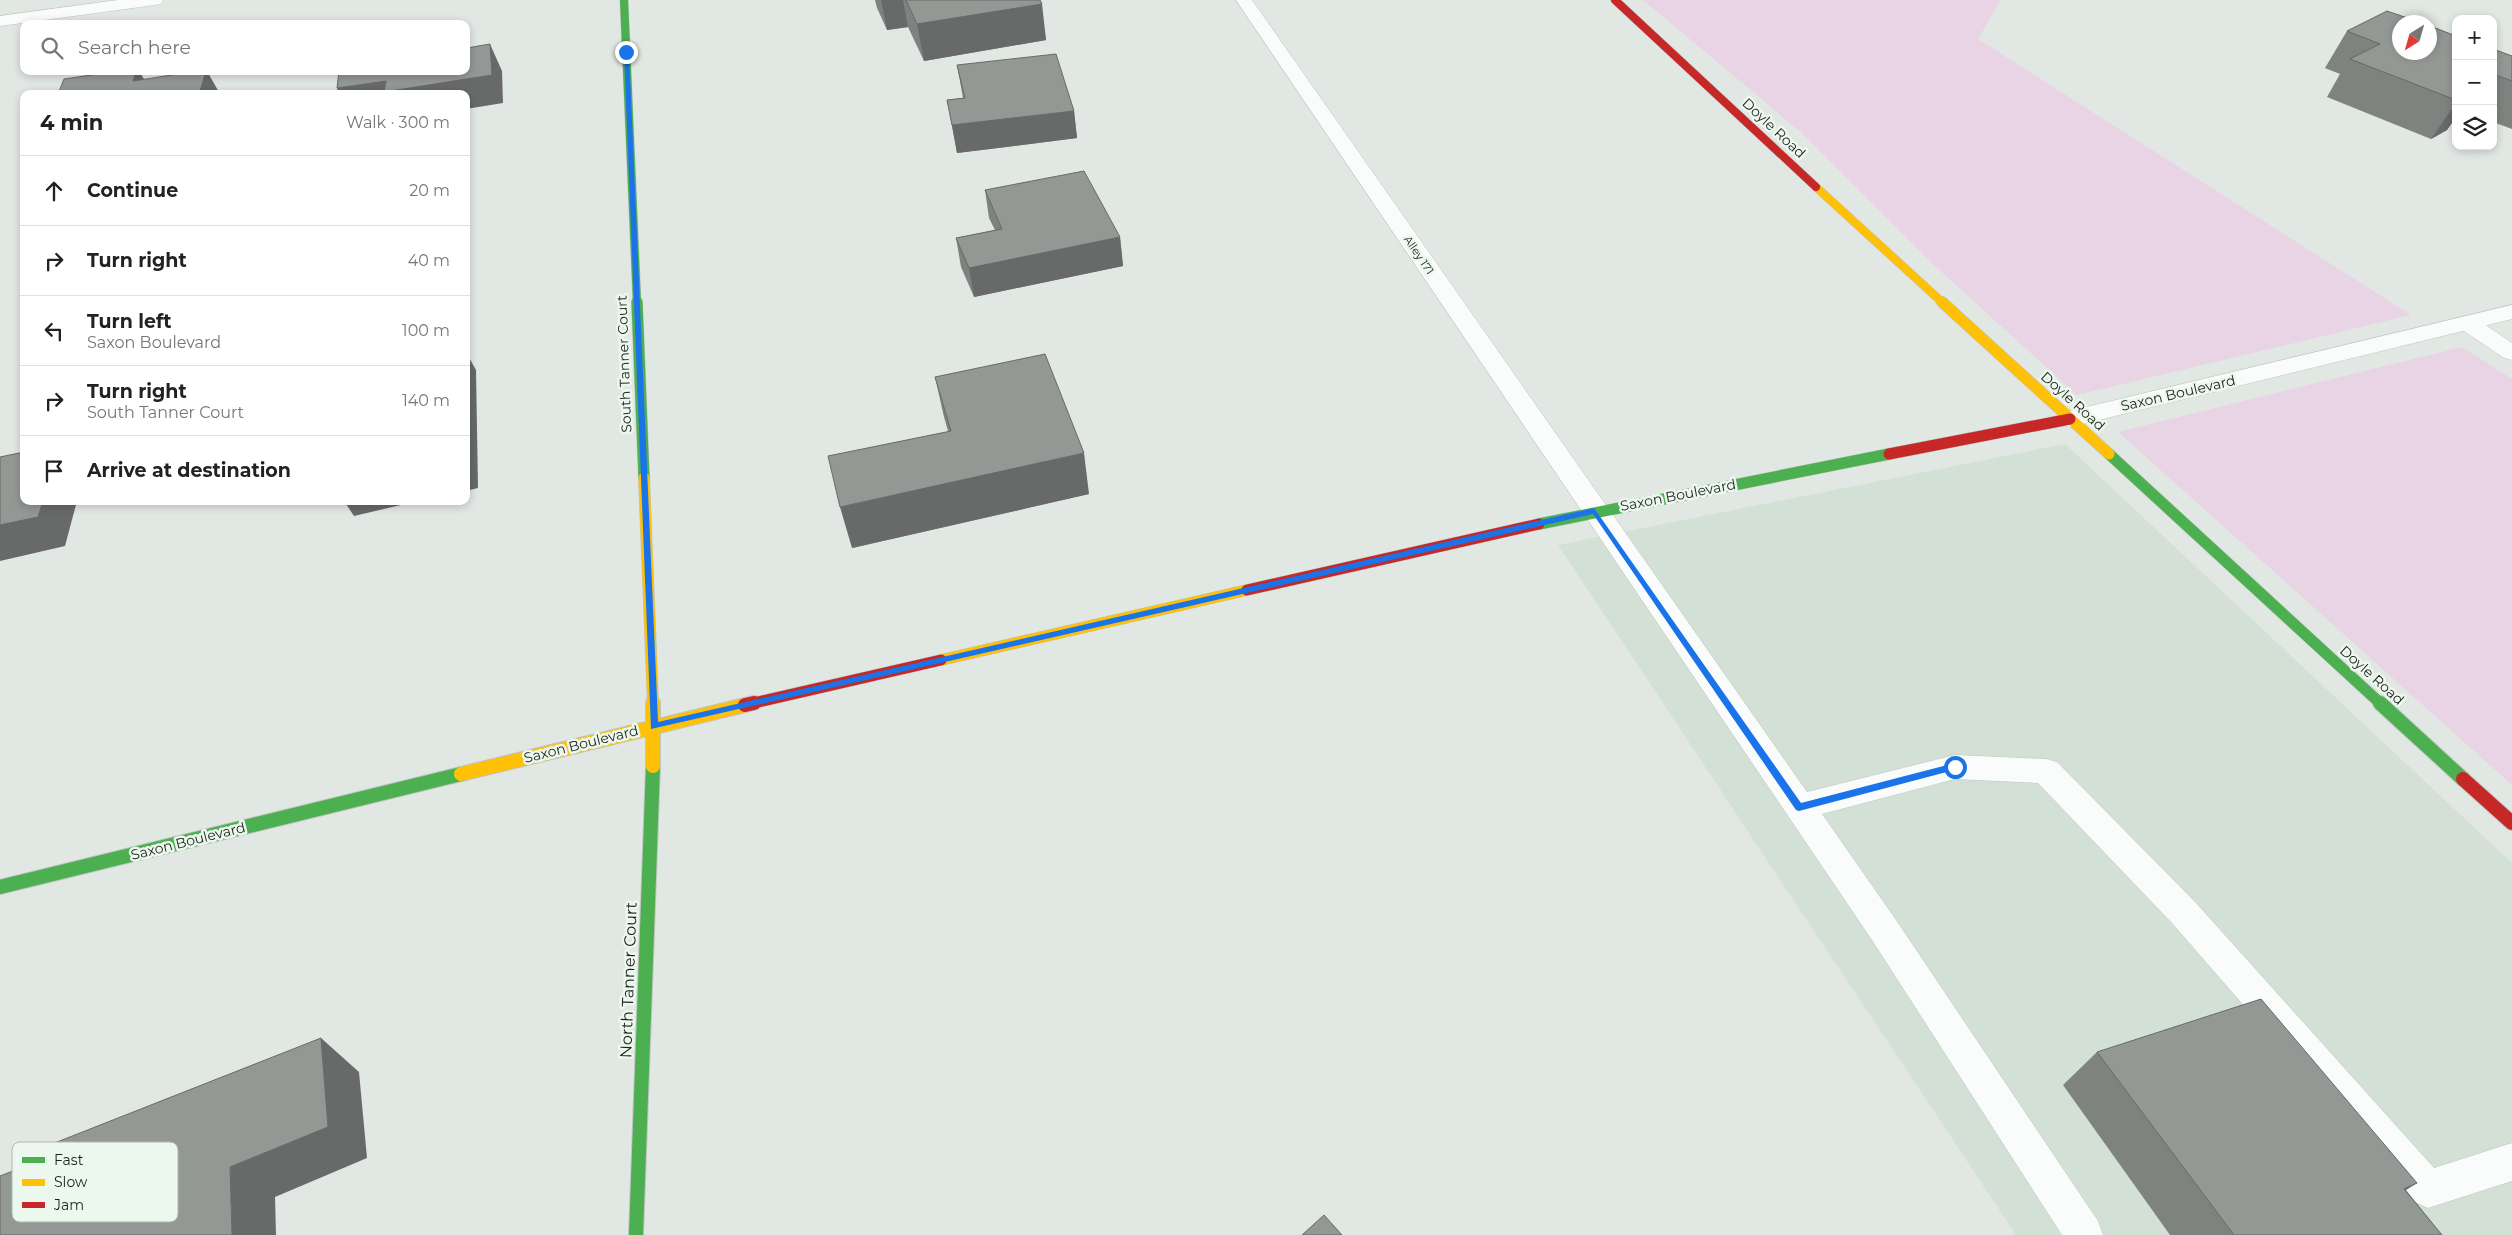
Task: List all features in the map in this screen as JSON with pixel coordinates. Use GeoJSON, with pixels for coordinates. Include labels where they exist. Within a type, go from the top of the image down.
{"type":"FeatureCollection","features":[{"type":"Feature","properties":{"kind":"main road","name":"South Tanner Court"},"geometry":{"type":"LineString","coordinates":[[624,0],[654,726]]}},
{"type":"Feature","properties":{"kind":"main road","name":"Doyle Road"},"geometry":{"type":"LineString","coordinates":[[1615,0],[2512,823]]}},
{"type":"Feature","properties":{"kind":"main road","name":"Saxon Boulevard"},"geometry":{"type":"LineString","coordinates":[[0,887],[654,726],[1594,511],[2070,419]]}},
{"type":"Feature","properties":{"kind":"main road","name":"North Tanner Court"},"geometry":{"type":"LineString","coordinates":[[636,1235],[654,726]]}},
{"type":"Feature","properties":{"kind":"street"},"geometry":{"type":"LineString","coordinates":[[0,22],[155,0]]}},
{"type":"Feature","properties":{"kind":"street","name":"Alley 171"},"geometry":{"type":"LineString","coordinates":[[1244,0],[1884,930],[2084,1235]]}},
{"type":"Feature","properties":{"kind":"street","name":"Saxon Boulevard"},"geometry":{"type":"LineString","coordinates":[[2070,419],[2469,324],[2512,312]]}},
{"type":"Feature","properties":{"kind":"street"},"geometry":{"type":"LineString","coordinates":[[2469,324],[2512,353]]}},
{"type":"Feature","properties":{"kind":"street"},"geometry":{"type":"LineString","coordinates":[[1799,807],[1955,767],[2046,771],[2184,913],[2428,1188],[2512,1162]]}},
{"type":"Feature","properties":{"kind":"shaded area"},"geometry":{"type":"Polygon","coordinates":[[[1643,0],[2001,0],[1978,39],[2411,315],[2077,395],[1937,268],[1802,133],[1643,0]]]}},
{"type":"Feature","properties":{"kind":"shaded area"},"geometry":{"type":"Polygon","coordinates":[[[2462,347],[2512,379],[2512,785],[2118,432],[2462,347]]]}},
{"type":"Feature","properties":{"kind":"shaded area"},"geometry":{"type":"Polygon","coordinates":[[[2065,444],[2512,863],[2512,1235],[2016,1235],[1558,545],[2065,444]]]}},
{"type":"Feature","properties":{"kind":"building"},"geometry":{"type":"Polygon","coordinates":[[[906,0],[1040,0],[1042,4],[917,24],[906,0]]]}},
{"type":"Feature","properties":{"kind":"building"},"geometry":{"type":"Polygon","coordinates":[[[2387,11],[2399,15],[2392,15],[2392,60],[2437,60],[2437,29],[2452,34],[2452,98],[2350,59],[2380,44],[2347,31],[2387,11]]]}},
{"type":"Feature","properties":{"kind":"building"},"geometry":{"type":"Polygon","coordinates":[[[490,44],[492,75],[397,90],[384,90],[386,81],[337,88],[339,75],[470,75],[470,47],[490,44]]]}},
{"type":"Feature","properties":{"kind":"building"},"geometry":{"type":"Polygon","coordinates":[[[2497,50],[2512,56],[2512,81],[2497,75],[2497,50]]]}},
{"type":"Feature","properties":{"kind":"building"},"geometry":{"type":"Polygon","coordinates":[[[1056,54],[1074,111],[952,125],[947,100],[965,98],[957,65],[1056,54]]]}},
{"type":"Feature","properties":{"kind":"building"},"geometry":{"type":"Polygon","coordinates":[[[92,75],[135,75],[133,81],[172,75],[205,75],[200,90],[60,90],[64,79],[92,75]]]}},
{"type":"Feature","properties":{"kind":"building"},"geometry":{"type":"Polygon","coordinates":[[[1084,171],[1120,237],[969,268],[956,238],[1002,229],[985,190],[1084,171]]]}},
{"type":"Feature","properties":{"kind":"building"},"geometry":{"type":"Polygon","coordinates":[[[1045,354],[1084,453],[840,507],[828,456],[951,431],[935,377],[1045,354]]]}},
{"type":"Feature","properties":{"kind":"building"},"geometry":{"type":"Polygon","coordinates":[[[20,453],[20,505],[42,505],[38,517],[0,525],[0,457],[20,453]]]}},
{"type":"Feature","properties":{"kind":"building"},"geometry":{"type":"Polygon","coordinates":[[[2261,999],[2417,1183],[2404,1189],[2442,1235],[2234,1235],[2097,1052],[2261,999]]]}},
{"type":"Feature","properties":{"kind":"building"},"geometry":{"type":"Polygon","coordinates":[[[321,1038],[328,1127],[230,1167],[232,1235],[0,1235],[0,1176],[12,1171],[12,1222],[178,1222],[178,1142],[57,1142],[321,1038]]]}},
{"type":"Feature","properties":{"kind":"building"},"geometry":{"type":"Polygon","coordinates":[[[1324,1215],[1342,1235],[1302,1235],[1324,1215]]]}},
{"type":"Feature","properties":{"kind":"traffic: fast"},"geometry":{"type":"LineString","coordinates":[[624,0],[644,478]]}},
{"type":"Feature","properties":{"kind":"traffic: fast"},"geometry":{"type":"LineString","coordinates":[[1539,524],[1889,454]]}},
{"type":"Feature","properties":{"kind":"traffic: fast"},"geometry":{"type":"LineString","coordinates":[[2109,454],[2463,779]]}},
{"type":"Feature","properties":{"kind":"traffic: fast"},"geometry":{"type":"LineString","coordinates":[[636,1235],[653,766]]}},
{"type":"Feature","properties":{"kind":"traffic: fast"},"geometry":{"type":"LineString","coordinates":[[0,887],[461,774]]}},
{"type":"Feature","properties":{"kind":"traffic: slow"},"geometry":{"type":"LineString","coordinates":[[1816,187],[2109,454]]}},
{"type":"Feature","properties":{"kind":"traffic: slow"},"geometry":{"type":"LineString","coordinates":[[644,478],[654,726],[653,766]]}},
{"type":"Feature","properties":{"kind":"traffic: slow"},"geometry":{"type":"LineString","coordinates":[[941,660],[1247,590]]}},
{"type":"Feature","properties":{"kind":"traffic: slow"},"geometry":{"type":"LineString","coordinates":[[461,774],[745,705]]}},
{"type":"Feature","properties":{"kind":"traffic: jam"},"geometry":{"type":"LineString","coordinates":[[1615,0],[1816,187]]}},
{"type":"Feature","properties":{"kind":"traffic: jam"},"geometry":{"type":"LineString","coordinates":[[1889,454],[2070,419]]}},
{"type":"Feature","properties":{"kind":"traffic: jam"},"geometry":{"type":"LineString","coordinates":[[1247,590],[1539,524]]}},
{"type":"Feature","properties":{"kind":"traffic: jam"},"geometry":{"type":"LineString","coordinates":[[745,705],[941,660]]}},
{"type":"Feature","properties":{"kind":"traffic: jam"},"geometry":{"type":"LineString","coordinates":[[2463,779],[2512,823]]}},
{"type":"Feature","properties":{"kind":"route"},"geometry":{"type":"LineString","coordinates":[[626,52],[654,726],[1594,511],[1799,807],[1955,767]]}}]}
